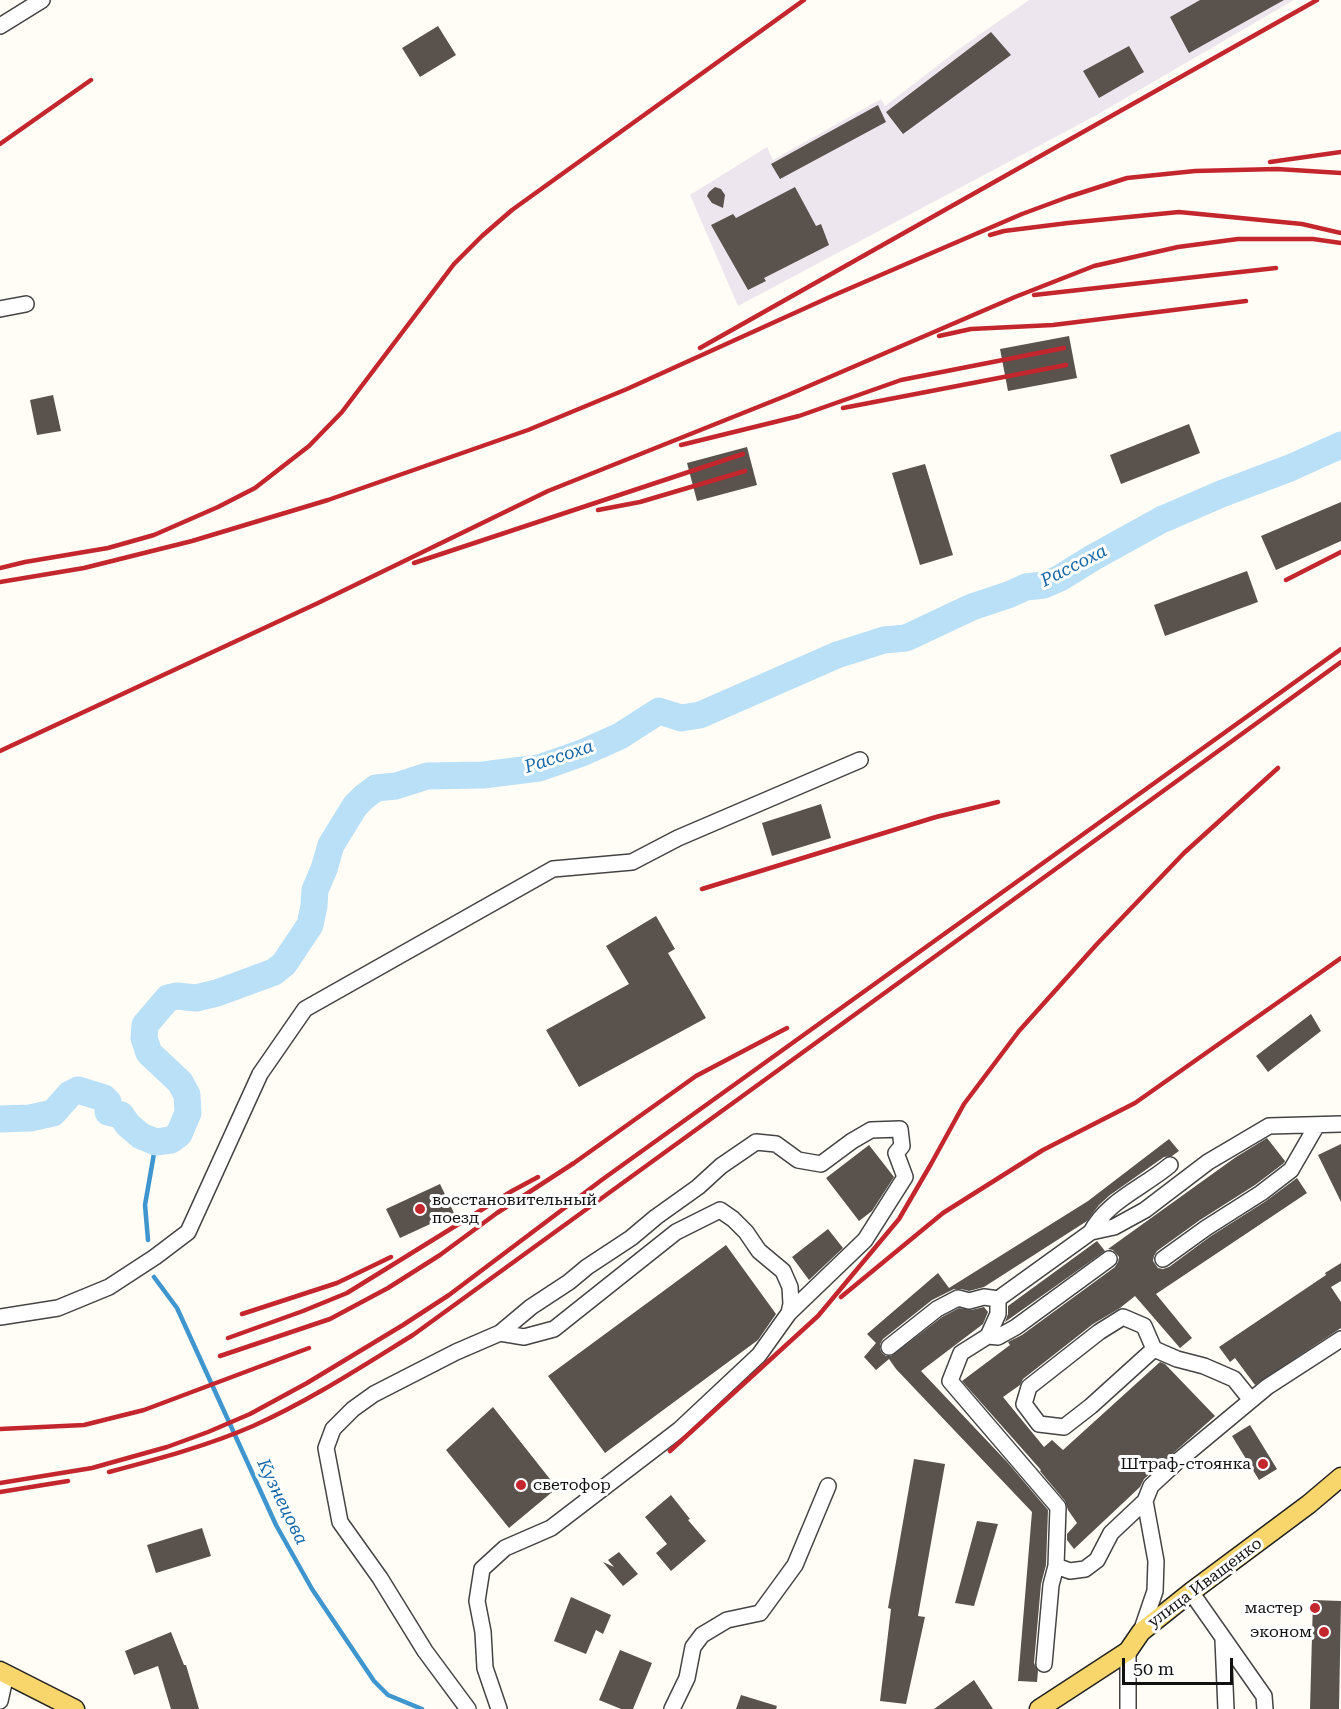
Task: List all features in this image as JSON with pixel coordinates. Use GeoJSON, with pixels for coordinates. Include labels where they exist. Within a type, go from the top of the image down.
{"type":"FeatureCollection","features":[{"type":"Feature","properties":{"kind":"main road","name":"улица Иващенко"},"geometry":{"type":"LineString","coordinates":[[1040,1709],[1128,1651],[1141,1632],[1191,1592],[1340,1482]]}},
{"type":"Feature","properties":{"kind":"main road"},"geometry":{"type":"LineString","coordinates":[[3,1672],[75,1709]]}},
{"type":"Feature","properties":{"kind":"street"},"geometry":{"type":"LineString","coordinates":[[0,26],[42,0]]}},
{"type":"Feature","properties":{"kind":"street"},"geometry":{"type":"LineString","coordinates":[[0,309],[26,304]]}},
{"type":"Feature","properties":{"kind":"street"},"geometry":{"type":"LineString","coordinates":[[0,1317],[58,1308],[109,1287],[188,1232],[260,1074],[305,1010],[552,869],[632,862],[678,838],[860,760]]}},
{"type":"Feature","properties":{"kind":"street"},"geometry":{"type":"LineString","coordinates":[[888,1347],[937,1309],[958,1298],[969,1301],[984,1297],[998,1299],[1091,1232],[1114,1227],[1145,1210],[1208,1162],[1269,1126],[1341,1124]]}},
{"type":"Feature","properties":{"kind":"street"},"geometry":{"type":"LineString","coordinates":[[1163,1259],[1291,1170],[1317,1125]]}},
{"type":"Feature","properties":{"kind":"street"},"geometry":{"type":"LineString","coordinates":[[468,1709],[424,1651],[380,1578],[340,1522],[326,1448],[333,1429],[353,1409],[374,1394],[456,1352],[500,1333],[531,1307],[632,1238],[656,1217],[698,1187],[721,1166],[756,1142],[776,1144],[798,1160],[821,1164],[852,1141],[871,1131],[900,1130],[902,1146],[896,1152],[904,1177],[865,1240],[789,1312],[759,1355],[678,1430],[551,1528],[505,1548],[482,1569],[477,1601],[483,1632],[485,1668],[499,1709]]}},
{"type":"Feature","properties":{"kind":"street"},"geometry":{"type":"LineString","coordinates":[[1091,1232],[1096,1222],[1115,1204],[1170,1165]]}},
{"type":"Feature","properties":{"kind":"street"},"geometry":{"type":"LineString","coordinates":[[500,1333],[524,1337],[554,1329],[676,1232],[720,1210],[746,1232],[759,1251],[783,1271],[790,1287],[789,1312]]}},
{"type":"Feature","properties":{"kind":"street"},"geometry":{"type":"LineString","coordinates":[[988,1336],[998,1337],[1016,1327],[1109,1259]]}},
{"type":"Feature","properties":{"kind":"street"},"geometry":{"type":"LineString","coordinates":[[998,1299],[998,1314],[988,1336],[961,1353],[950,1381],[1058,1507],[1056,1566],[1051,1585],[1044,1664]]}},
{"type":"Feature","properties":{"kind":"street"},"geometry":{"type":"LineString","coordinates":[[1154,1349],[1064,1426],[1039,1424],[1024,1404],[1029,1387],[1099,1332],[1123,1317],[1144,1326],[1154,1349],[1234,1379],[1251,1400]]}},
{"type":"Feature","properties":{"kind":"street"},"geometry":{"type":"LineString","coordinates":[[1141,1632],[1155,1591],[1156,1561],[1146,1501],[1151,1486],[1267,1387],[1341,1339]]}},
{"type":"Feature","properties":{"kind":"street"},"geometry":{"type":"LineString","coordinates":[[672,1709],[687,1678],[693,1647],[702,1635],[727,1620],[760,1613],[795,1565],[828,1486]]}},
{"type":"Feature","properties":{"kind":"street"},"geometry":{"type":"LineString","coordinates":[[1056,1566],[1070,1571],[1085,1569],[1097,1560],[1112,1533],[1146,1501]]}},
{"type":"Feature","properties":{"kind":"street"},"geometry":{"type":"LineString","coordinates":[[1191,1592],[1264,1696],[1264,1709]]}},
{"type":"Feature","properties":{"kind":"street"},"geometry":{"type":"LineString","coordinates":[[1223,1640],[1226,1709]]}},
{"type":"Feature","properties":{"kind":"street"},"geometry":{"type":"LineString","coordinates":[[1128,1651],[1128,1709]]}},
{"type":"Feature","properties":{"kind":"street"},"geometry":{"type":"LineString","coordinates":[[0,1701],[3,1672]]}},
{"type":"Feature","properties":{"kind":"shaded area"},"geometry":{"type":"Polygon","coordinates":[[[1029,0],[1294,0],[1093,117],[738,306],[690,195],[767,147],[773,160],[881,99],[885,106],[959,49],[1029,0]]]}},
{"type":"Feature","properties":{"kind":"building"},"geometry":{"type":"Polygon","coordinates":[[[1200,0],[1284,0],[1189,53],[1170,17],[1200,0]]]}},
{"type":"Feature","properties":{"kind":"building"},"geometry":{"type":"Polygon","coordinates":[[[438,26],[456,55],[420,77],[402,48],[438,26]]]}},
{"type":"Feature","properties":{"kind":"building"},"geometry":{"type":"Polygon","coordinates":[[[991,32],[1011,55],[903,134],[886,112],[991,32]]]}},
{"type":"Feature","properties":{"kind":"building"},"geometry":{"type":"Polygon","coordinates":[[[1129,46],[1144,72],[1099,98],[1083,71],[1129,46]]]}},
{"type":"Feature","properties":{"kind":"building"},"geometry":{"type":"Polygon","coordinates":[[[878,105],[886,122],[780,179],[771,164],[878,105]]]}},
{"type":"Feature","properties":{"kind":"building"},"geometry":{"type":"Polygon","coordinates":[[[715,187],[721,189],[725,195],[723,208],[712,203],[707,196],[715,187]]]}},
{"type":"Feature","properties":{"kind":"building"},"geometry":{"type":"Polygon","coordinates":[[[795,187],[816,226],[821,224],[829,245],[764,278],[766,281],[748,290],[711,225],[733,214],[736,218],[795,187]]]}},
{"type":"Feature","properties":{"kind":"building"},"geometry":{"type":"Polygon","coordinates":[[[1069,336],[1077,378],[1008,391],[1000,349],[1069,336]]]}},
{"type":"Feature","properties":{"kind":"building"},"geometry":{"type":"Polygon","coordinates":[[[53,395],[61,431],[37,435],[30,400],[53,395]]]}},
{"type":"Feature","properties":{"kind":"building"},"geometry":{"type":"Polygon","coordinates":[[[1189,424],[1200,453],[1121,484],[1110,455],[1189,424]]]}},
{"type":"Feature","properties":{"kind":"building"},"geometry":{"type":"Polygon","coordinates":[[[747,447],[757,485],[697,501],[687,463],[747,447]]]}},
{"type":"Feature","properties":{"kind":"building"},"geometry":{"type":"Polygon","coordinates":[[[925,464],[953,555],[920,565],[892,473],[925,464]]]}},
{"type":"Feature","properties":{"kind":"building"},"geometry":{"type":"Polygon","coordinates":[[[1341,502],[1341,541],[1276,570],[1261,536],[1341,502]]]}},
{"type":"Feature","properties":{"kind":"building"},"geometry":{"type":"Polygon","coordinates":[[[1247,571],[1258,602],[1165,636],[1154,605],[1247,571]]]}},
{"type":"Feature","properties":{"kind":"building"},"geometry":{"type":"Polygon","coordinates":[[[821,804],[831,838],[772,856],[762,823],[821,804]]]}},
{"type":"Feature","properties":{"kind":"building"},"geometry":{"type":"Polygon","coordinates":[[[656,916],[675,949],[668,953],[706,1018],[579,1087],[546,1030],[629,984],[606,946],[656,916]]]}},
{"type":"Feature","properties":{"kind":"building"},"geometry":{"type":"Polygon","coordinates":[[[1311,1014],[1321,1031],[1268,1072],[1256,1056],[1311,1014]]]}},
{"type":"Feature","properties":{"kind":"building"},"geometry":{"type":"Polygon","coordinates":[[[1267,1138],[1285,1161],[1284,1163],[1255,1185],[1200,1220],[1157,1251],[1154,1256],[1153,1261],[1158,1268],[1169,1267],[1297,1178],[1307,1193],[1156,1294],[1192,1338],[1180,1348],[1135,1296],[1093,1324],[1003,1397],[1044,1447],[1052,1440],[1063,1450],[1160,1362],[1165,1364],[1215,1416],[1144,1479],[1140,1487],[1074,1549],[1067,1540],[1067,1534],[1077,1523],[1065,1501],[1041,1470],[962,1381],[1010,1345],[1008,1342],[1022,1335],[1115,1267],[1119,1257],[1113,1250],[1108,1249],[1236,1157],[1267,1138]]]}},
{"type":"Feature","properties":{"kind":"building"},"geometry":{"type":"Polygon","coordinates":[[[1169,1139],[1179,1151],[1172,1156],[1164,1157],[1110,1195],[1087,1221],[984,1287],[969,1291],[954,1289],[932,1300],[883,1339],[880,1344],[882,1353],[891,1356],[942,1317],[959,1308],[971,1310],[984,1307],[988,1312],[983,1324],[921,1371],[1008,1463],[1048,1510],[1046,1565],[1041,1584],[1034,1663],[1038,1671],[1037,1682],[1018,1681],[1032,1512],[889,1359],[876,1370],[864,1357],[876,1343],[867,1334],[938,1273],[949,1288],[1088,1201],[1169,1139]]]}},
{"type":"Feature","properties":{"kind":"building"},"geometry":{"type":"Polygon","coordinates":[[[1341,1144],[1341,1202],[1318,1155],[1341,1144]]]}},
{"type":"Feature","properties":{"kind":"building"},"geometry":{"type":"Polygon","coordinates":[[[869,1145],[894,1177],[872,1211],[859,1221],[826,1178],[869,1145]]]}},
{"type":"Feature","properties":{"kind":"building"},"geometry":{"type":"Polygon","coordinates":[[[440,1184],[454,1213],[400,1238],[386,1209],[440,1184]]]}},
{"type":"Feature","properties":{"kind":"building"},"geometry":{"type":"Polygon","coordinates":[[[828,1229],[843,1248],[809,1280],[792,1257],[828,1229]]]}},
{"type":"Feature","properties":{"kind":"building"},"geometry":{"type":"Polygon","coordinates":[[[1097,1241],[1105,1251],[1005,1322],[1008,1306],[1097,1241]]]}},
{"type":"Feature","properties":{"kind":"building"},"geometry":{"type":"Polygon","coordinates":[[[726,1245],[776,1314],[758,1340],[605,1453],[548,1376],[726,1245]]]}},
{"type":"Feature","properties":{"kind":"building"},"geometry":{"type":"Polygon","coordinates":[[[1341,1263],[1341,1281],[1331,1287],[1341,1302],[1341,1328],[1255,1385],[1235,1358],[1230,1362],[1219,1347],[1341,1263]]]}},
{"type":"Feature","properties":{"kind":"building"},"geometry":{"type":"Polygon","coordinates":[[[493,1407],[557,1488],[509,1528],[446,1450],[493,1407]]]}},
{"type":"Feature","properties":{"kind":"building"},"geometry":{"type":"Polygon","coordinates":[[[1250,1425],[1277,1469],[1259,1480],[1232,1436],[1250,1425]]]}},
{"type":"Feature","properties":{"kind":"building"},"geometry":{"type":"Polygon","coordinates":[[[914,1459],[945,1464],[918,1616],[925,1617],[906,1704],[880,1701],[891,1609],[888,1608],[914,1459]]]}},
{"type":"Feature","properties":{"kind":"building"},"geometry":{"type":"Polygon","coordinates":[[[671,1495],[706,1541],[671,1571],[656,1553],[667,1544],[645,1517],[671,1495]]]}},
{"type":"Feature","properties":{"kind":"building"},"geometry":{"type":"Polygon","coordinates":[[[977,1521],[998,1524],[974,1606],[955,1603],[977,1521]]]}},
{"type":"Feature","properties":{"kind":"building"},"geometry":{"type":"Polygon","coordinates":[[[202,1528],[211,1556],[156,1573],[147,1545],[202,1528]]]}},
{"type":"Feature","properties":{"kind":"building"},"geometry":{"type":"Polygon","coordinates":[[[619,1552],[638,1574],[623,1586],[603,1562],[614,1567],[608,1560],[619,1552]]]}},
{"type":"Feature","properties":{"kind":"building"},"geometry":{"type":"Polygon","coordinates":[[[571,1597],[611,1615],[603,1634],[596,1630],[586,1654],[554,1641],[571,1597]]]}},
{"type":"Feature","properties":{"kind":"building"},"geometry":{"type":"Polygon","coordinates":[[[1313,1600],[1341,1601],[1339,1709],[1310,1709],[1313,1600]]]}},
{"type":"Feature","properties":{"kind":"building"},"geometry":{"type":"Polygon","coordinates":[[[171,1632],[184,1665],[186,1665],[199,1709],[171,1709],[158,1666],[134,1675],[125,1651],[171,1632]]]}},
{"type":"Feature","properties":{"kind":"building"},"geometry":{"type":"Polygon","coordinates":[[[620,1650],[652,1663],[633,1709],[621,1709],[599,1700],[620,1650]]]}},
{"type":"Feature","properties":{"kind":"building"},"geometry":{"type":"Polygon","coordinates":[[[974,1680],[993,1709],[934,1709],[974,1680]]]}},
{"type":"Feature","properties":{"kind":"building"},"geometry":{"type":"Polygon","coordinates":[[[741,1695],[777,1706],[776,1709],[736,1709],[741,1695]]]}},
{"type":"Feature","properties":{"kind":"waterway","name":"Рассоха"},"geometry":{"type":"LineString","coordinates":[[0,1119],[30,1118],[53,1113],[70,1094],[78,1090],[104,1098],[108,1102],[108,1112],[121,1115],[128,1125],[141,1136],[156,1142],[171,1140],[179,1134],[188,1113],[187,1095],[180,1082],[149,1053],[144,1038],[145,1025],[168,998],[177,996],[196,998],[217,993],[274,972],[284,964],[310,925],[315,890],[331,845],[355,806],[376,788],[396,786],[427,776],[483,775],[539,768],[582,753],[620,736],[659,711],[681,718],[700,715],[837,655],[884,640],[906,638],[972,607],[1026,587],[1044,585],[1161,520],[1341,445]]}},
{"type":"Feature","properties":{"kind":"waterway","name":"Кузнецова"},"geometry":{"type":"LineString","coordinates":[[148,1240],[145,1205],[156,1142]]}},
{"type":"Feature","properties":{"kind":"waterway","name":"Кузнецова"},"geometry":{"type":"LineString","coordinates":[[154,1277],[177,1308],[276,1525],[312,1589],[374,1681],[388,1695],[422,1709]]}},
{"type":"Feature","properties":{"kind":"railway"},"geometry":{"type":"LineString","coordinates":[[0,568],[108,548],[154,535],[255,488],[309,446],[342,412],[454,264],[482,236],[512,210],[804,0]]}},
{"type":"Feature","properties":{"kind":"railway"},"geometry":{"type":"LineString","coordinates":[[700,348],[1317,0]]}},
{"type":"Feature","properties":{"kind":"railway"},"geometry":{"type":"LineString","coordinates":[[0,144],[91,80]]}},
{"type":"Feature","properties":{"kind":"railway"},"geometry":{"type":"LineString","coordinates":[[1270,162],[1341,152]]}},
{"type":"Feature","properties":{"kind":"railway"},"geometry":{"type":"LineString","coordinates":[[0,582],[84,568],[192,541],[328,500],[528,430],[627,389],[832,296],[1022,214],[1127,178],[1195,171],[1277,169],[1341,173]]}},
{"type":"Feature","properties":{"kind":"railway"},"geometry":{"type":"LineString","coordinates":[[990,235],[1004,231],[1068,223],[1179,212],[1302,224],[1341,233]]}},
{"type":"Feature","properties":{"kind":"railway"},"geometry":{"type":"LineString","coordinates":[[0,751],[318,603],[548,491],[788,395],[1015,297],[1094,266],[1178,247],[1238,239],[1313,239],[1341,243]]}},
{"type":"Feature","properties":{"kind":"railway"},"geometry":{"type":"LineString","coordinates":[[1034,295],[1276,268]]}},
{"type":"Feature","properties":{"kind":"railway"},"geometry":{"type":"LineString","coordinates":[[939,336],[971,329],[1053,325],[1246,301]]}},
{"type":"Feature","properties":{"kind":"railway"},"geometry":{"type":"LineString","coordinates":[[681,445],[799,416],[901,380],[1064,348]]}},
{"type":"Feature","properties":{"kind":"railway"},"geometry":{"type":"LineString","coordinates":[[843,408],[1066,365]]}},
{"type":"Feature","properties":{"kind":"railway"},"geometry":{"type":"LineString","coordinates":[[414,563],[743,454]]}},
{"type":"Feature","properties":{"kind":"railway"},"geometry":{"type":"LineString","coordinates":[[598,510],[640,502],[745,471]]}},
{"type":"Feature","properties":{"kind":"railway"},"geometry":{"type":"LineString","coordinates":[[1286,580],[1341,552]]}},
{"type":"Feature","properties":{"kind":"railway"},"geometry":{"type":"LineString","coordinates":[[0,1483],[92,1468],[167,1447],[208,1432],[250,1414],[307,1383],[403,1325],[449,1295],[603,1179],[1341,649]]}},
{"type":"Feature","properties":{"kind":"railway"},"geometry":{"type":"LineString","coordinates":[[109,1472],[200,1446],[253,1426],[315,1395],[413,1335],[1341,662]]}},
{"type":"Feature","properties":{"kind":"railway"},"geometry":{"type":"LineString","coordinates":[[670,1451],[818,1316],[899,1219],[964,1104],[1019,1031],[1097,944],[1184,853],[1278,768]]}},
{"type":"Feature","properties":{"kind":"railway"},"geometry":{"type":"LineString","coordinates":[[702,889],[936,817],[998,802]]}},
{"type":"Feature","properties":{"kind":"railway"},"geometry":{"type":"LineString","coordinates":[[841,1297],[943,1213],[1043,1150],[1135,1103],[1341,958]]}},
{"type":"Feature","properties":{"kind":"railway"},"geometry":{"type":"LineString","coordinates":[[220,1356],[330,1319],[388,1288],[574,1163],[696,1076],[787,1028]]}},
{"type":"Feature","properties":{"kind":"railway"},"geometry":{"type":"LineString","coordinates":[[228,1338],[347,1293],[538,1177]]}},
{"type":"Feature","properties":{"kind":"railway"},"geometry":{"type":"LineString","coordinates":[[242,1314],[337,1283],[391,1257]]}},
{"type":"Feature","properties":{"kind":"railway"},"geometry":{"type":"LineString","coordinates":[[0,1429],[84,1425],[144,1410],[309,1348]]}},
{"type":"Feature","properties":{"kind":"railway"},"geometry":{"type":"LineString","coordinates":[[0,1492],[68,1481]]}},
{"type":"Feature","properties":{"kind":"place","name":"восстановительный поезд"},"geometry":{"type":"Point","coordinates":[420,1209]}},
{"type":"Feature","properties":{"kind":"place","name":"Штраф-стоянка"},"geometry":{"type":"Point","coordinates":[1263,1464]}},
{"type":"Feature","properties":{"kind":"place","name":"светофор"},"geometry":{"type":"Point","coordinates":[521,1485]}},
{"type":"Feature","properties":{"kind":"place","name":"мастер"},"geometry":{"type":"Point","coordinates":[1315,1608]}},
{"type":"Feature","properties":{"kind":"place","name":"эконом"},"geometry":{"type":"Point","coordinates":[1324,1632]}}]}
